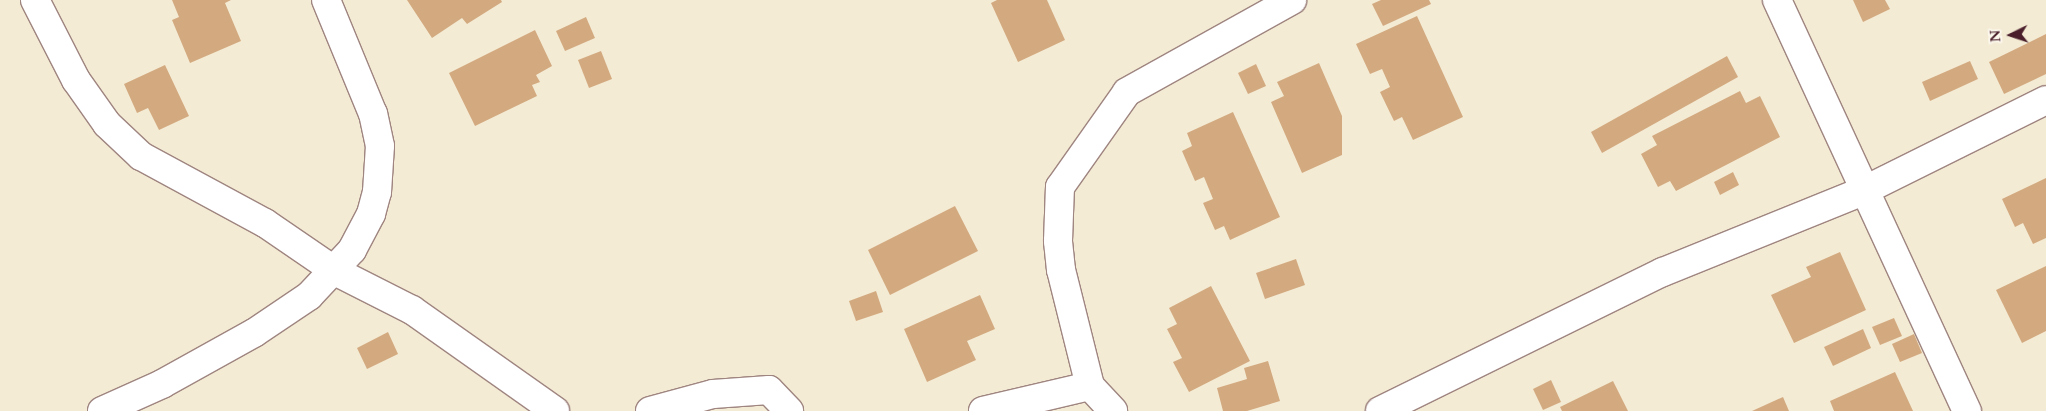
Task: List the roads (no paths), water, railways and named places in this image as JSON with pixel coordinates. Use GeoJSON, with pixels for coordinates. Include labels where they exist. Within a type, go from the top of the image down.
{"type":"FeatureCollection","features":[{"type":"Feature","properties":{"kind":"street"},"geometry":{"type":"LineString","coordinates":[[35,0],[76,80],[107,124],[141,156],[265,223],[335,271],[412,310],[555,411]]}},
{"type":"Feature","properties":{"kind":"street"},"geometry":{"type":"LineString","coordinates":[[102,411],[162,384],[254,333],[309,296],[335,271],[352,250],[371,214],[377,192],[380,146],[372,114],[326,0]]}},
{"type":"Feature","properties":{"kind":"street"},"geometry":{"type":"LineString","coordinates":[[1113,411],[1090,386],[1061,270],[1058,241],[1060,187],[1127,92],[1292,0]]}},
{"type":"Feature","properties":{"kind":"street"},"geometry":{"type":"LineString","coordinates":[[1777,0],[1863,191],[1968,411]]}},
{"type":"Feature","properties":{"kind":"street"},"geometry":{"type":"LineString","coordinates":[[1380,411],[1663,272],[1863,191],[2046,100]]}},
{"type":"Feature","properties":{"kind":"street"},"geometry":{"type":"LineString","coordinates":[[982,411],[1090,386]]}},
{"type":"Feature","properties":{"kind":"street"},"geometry":{"type":"LineString","coordinates":[[650,411],[713,394],[769,390],[789,411]]}}]}
